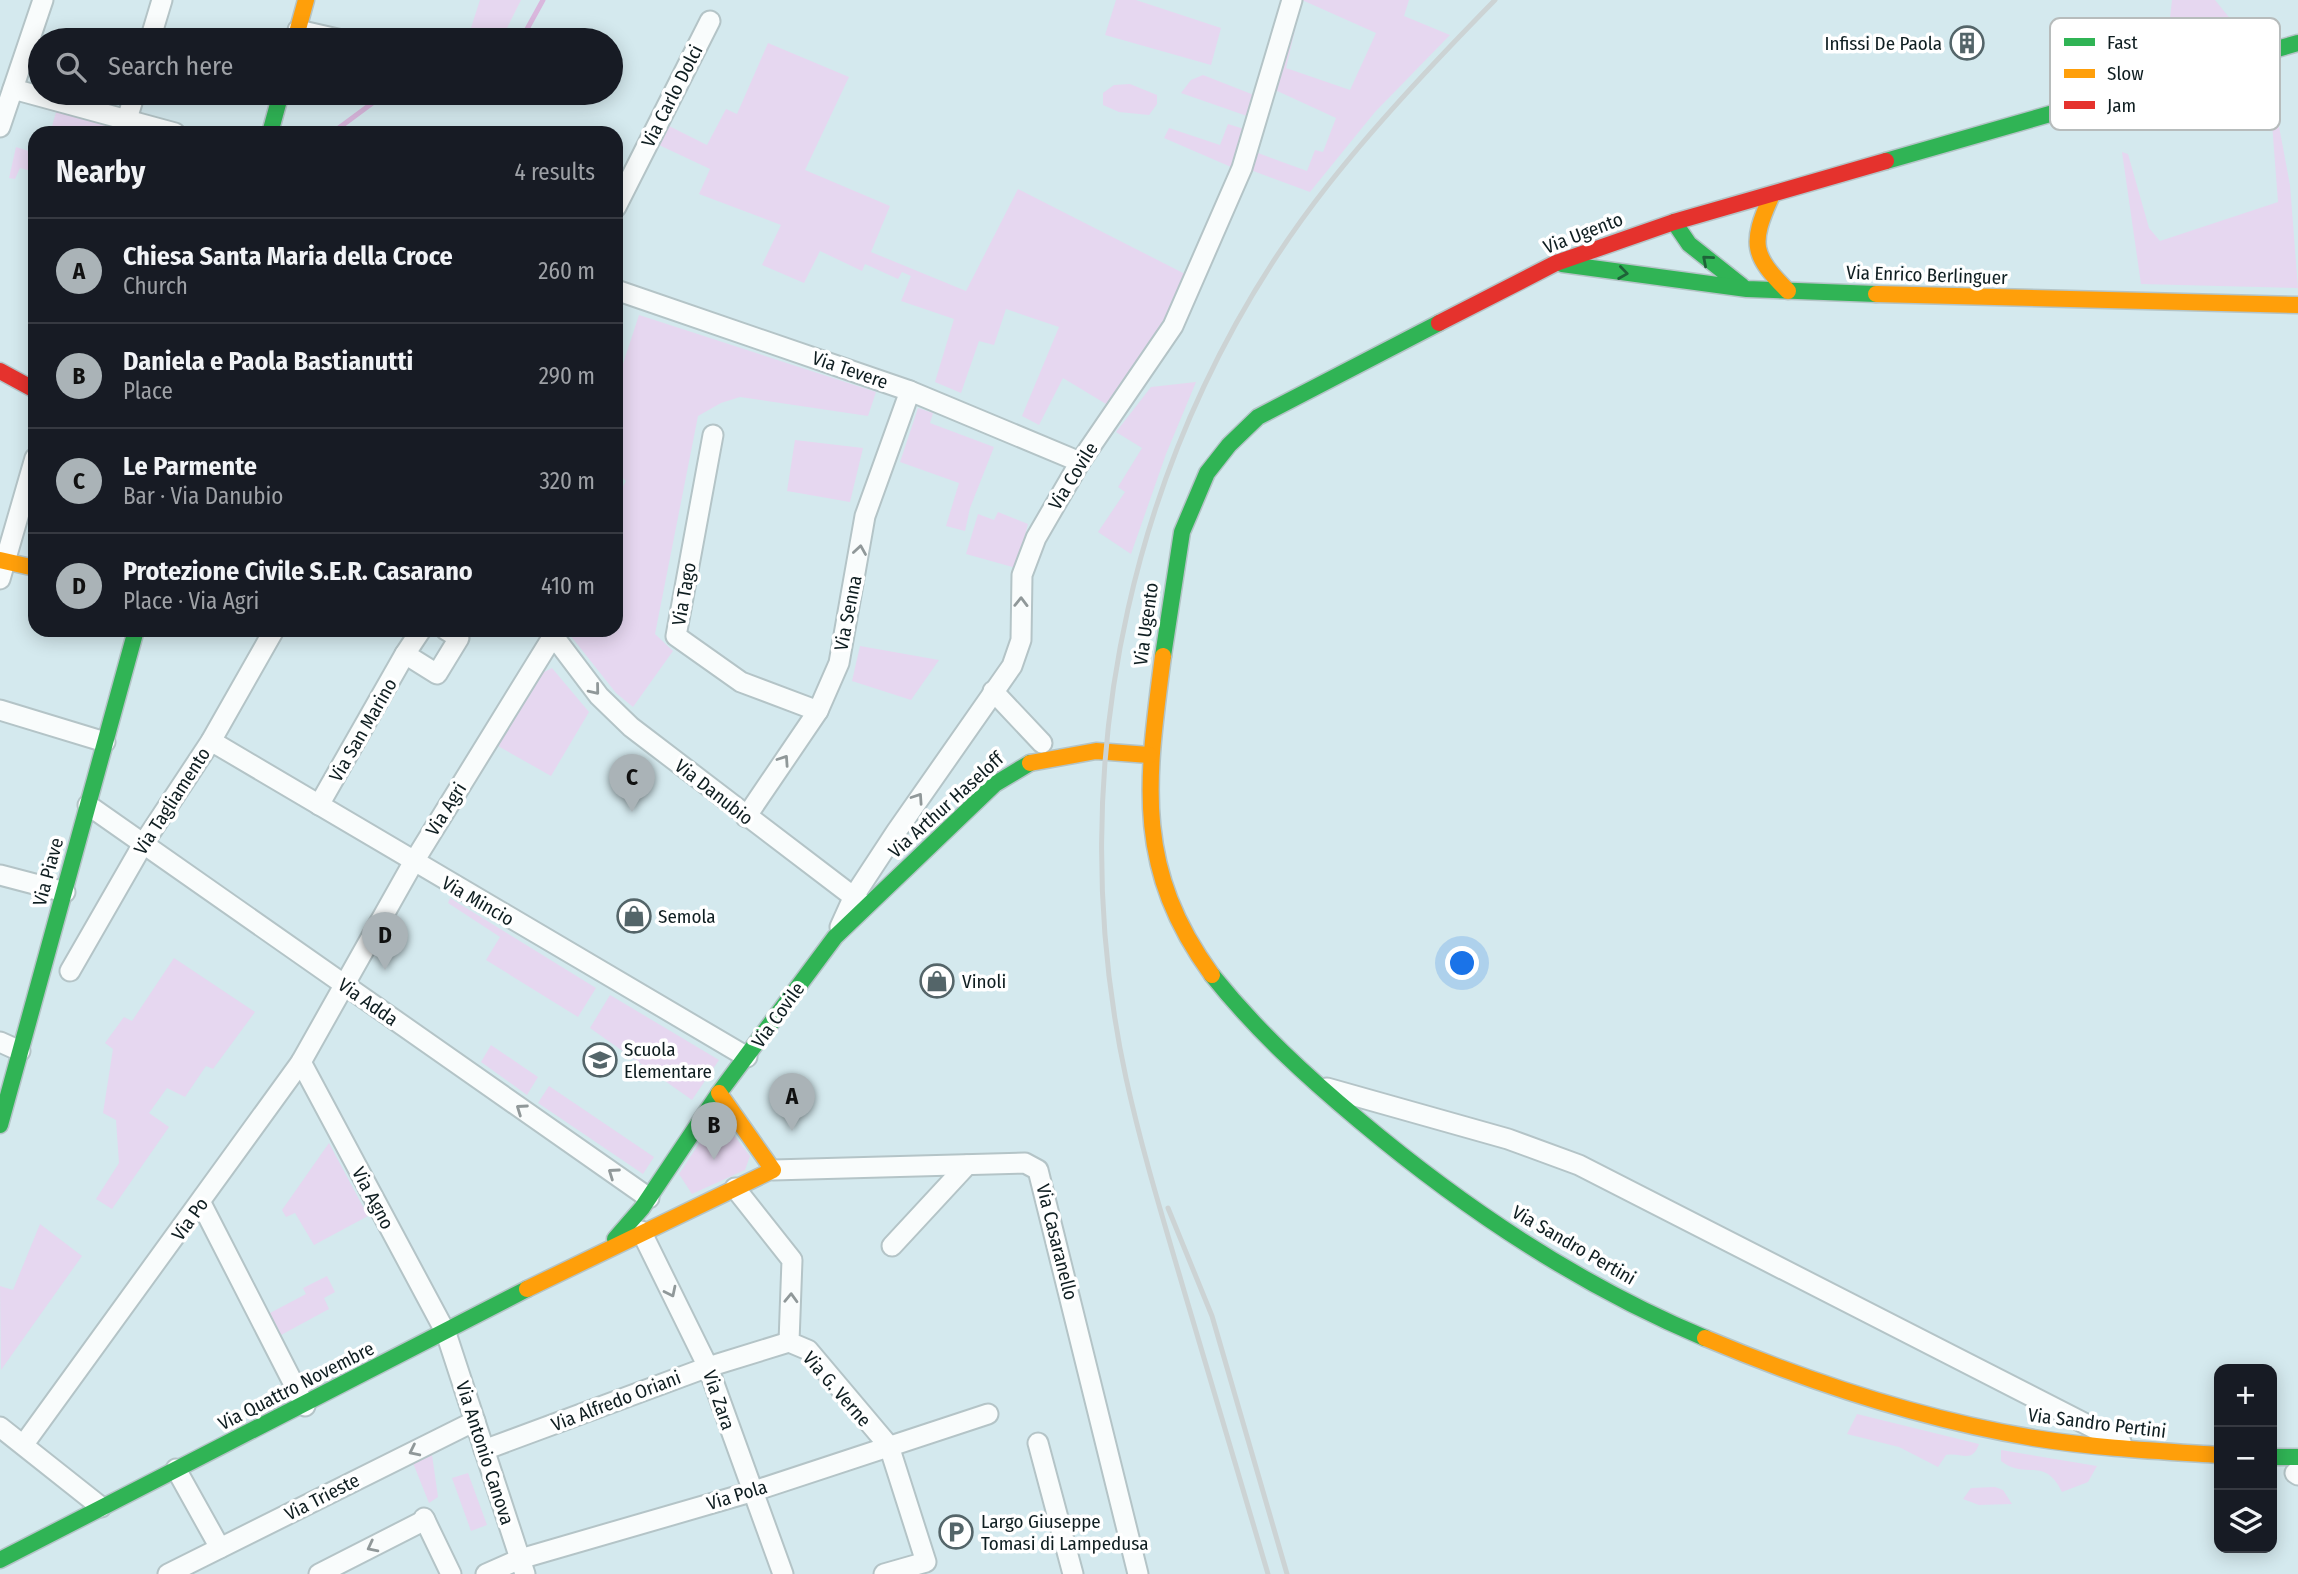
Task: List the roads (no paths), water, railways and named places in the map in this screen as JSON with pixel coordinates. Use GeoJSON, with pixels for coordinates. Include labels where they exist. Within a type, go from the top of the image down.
{"type":"FeatureCollection","features":[{"type":"Feature","properties":{"kind":"street"},"geometry":{"type":"LineString","coordinates":[[34,28],[43,0]]}},
{"type":"Feature","properties":{"kind":"street"},"geometry":{"type":"LineString","coordinates":[[154,28],[162,0]]}},
{"type":"Feature","properties":{"kind":"street"},"geometry":{"type":"LineString","coordinates":[[298,28],[306,0]]}},
{"type":"Feature","properties":{"kind":"street","name":"Via Covile"},"geometry":{"type":"LineString","coordinates":[[665,1173],[719,1093],[860,901],[993,691],[1012,666],[1021,639],[1022,575],[1036,538],[1080,462],[1173,326],[1242,168],[1292,0]]}},
{"type":"Feature","properties":{"kind":"street","name":"Via Carlo Dolci"},"geometry":{"type":"LineString","coordinates":[[623,193],[710,21]]}},
{"type":"Feature","properties":{"kind":"street","name":"Via Ugento"},"geometry":{"type":"LineString","coordinates":[[2280,48],[2298,43]]}},
{"type":"Feature","properties":{"kind":"street"},"geometry":{"type":"LineString","coordinates":[[0,127],[28,44]]}},
{"type":"Feature","properties":{"kind":"street"},"geometry":{"type":"LineString","coordinates":[[13,89],[28,94]]}},
{"type":"Feature","properties":{"kind":"street"},"geometry":{"type":"LineString","coordinates":[[60,105],[122,126]]}},
{"type":"Feature","properties":{"kind":"street"},"geometry":{"type":"LineString","coordinates":[[125,126],[131,105]]}},
{"type":"Feature","properties":{"kind":"street"},"geometry":{"type":"LineString","coordinates":[[272,126],[278,105]]}},
{"type":"Feature","properties":{"kind":"street","name":"Via Ugento"},"geometry":{"type":"LineString","coordinates":[[1149,755],[1182,528],[1197,486],[1223,450],[1258,417],[1556,264],[1674,222],[1772,197],[2050,116]]}},
{"type":"Feature","properties":{"kind":"street"},"geometry":{"type":"LineString","coordinates":[[1772,197],[1755,232],[1758,262],[1788,291]]}},
{"type":"Feature","properties":{"kind":"street"},"geometry":{"type":"LineString","coordinates":[[1674,222],[1697,251],[1747,289]]}},
{"type":"Feature","properties":{"kind":"street","name":"Via Enrico Berlinguer"},"geometry":{"type":"LineString","coordinates":[[1556,264],[1747,289],[2298,304]]}},
{"type":"Feature","properties":{"kind":"street","name":"Via Tevere"},"geometry":{"type":"LineString","coordinates":[[623,292],[910,391],[1080,462]]}},
{"type":"Feature","properties":{"kind":"street"},"geometry":{"type":"LineString","coordinates":[[0,371],[28,386]]}},
{"type":"Feature","properties":{"kind":"street","name":"Via Senna"},"geometry":{"type":"LineString","coordinates":[[746,817],[818,711],[839,663],[865,516],[910,391]]}},
{"type":"Feature","properties":{"kind":"street","name":"Via Tago"},"geometry":{"type":"LineString","coordinates":[[713,435],[676,636],[741,682],[818,711]]}},
{"type":"Feature","properties":{"kind":"street"},"geometry":{"type":"LineString","coordinates":[[28,481],[2,567],[28,568]]}},
{"type":"Feature","properties":{"kind":"street","name":"Via Piave"},"geometry":{"type":"LineString","coordinates":[[0,1125],[134,637]]}},
{"type":"Feature","properties":{"kind":"street","name":"Via Tagliamento"},"geometry":{"type":"LineString","coordinates":[[70,971],[143,844],[211,741],[270,637]]}},
{"type":"Feature","properties":{"kind":"street","name":"Via San Marino"},"geometry":{"type":"LineString","coordinates":[[320,805],[416,637]]}},
{"type":"Feature","properties":{"kind":"street"},"geometry":{"type":"LineString","coordinates":[[405,654],[437,674],[456,637]]}},
{"type":"Feature","properties":{"kind":"street","name":"Via Agri"},"geometry":{"type":"LineString","coordinates":[[345,986],[413,863],[549,637]]}},
{"type":"Feature","properties":{"kind":"street","name":"Via Danubio"},"geometry":{"type":"LineString","coordinates":[[554,637],[599,696],[631,727],[860,901]]}},
{"type":"Feature","properties":{"kind":"street"},"geometry":{"type":"LineString","coordinates":[[993,691],[1042,743]]}},
{"type":"Feature","properties":{"kind":"street"},"geometry":{"type":"LineString","coordinates":[[0,710],[104,741]]}},
{"type":"Feature","properties":{"kind":"street","name":"Via Mincio"},"geometry":{"type":"LineString","coordinates":[[211,741],[413,863],[747,1057]]}},
{"type":"Feature","properties":{"kind":"street","name":"Via Arthur Haseloff"},"geometry":{"type":"LineString","coordinates":[[860,901],[1013,771],[1040,760],[1096,751],[1149,755]]}},
{"type":"Feature","properties":{"kind":"street","name":"Via Sandro Pertini"},"geometry":{"type":"LineString","coordinates":[[1149,755],[1153,845],[1159,873],[1178,921],[1206,968],[1221,987],[1318,1085],[1433,1180],[1527,1246],[1703,1339],[1765,1366],[1908,1413],[2071,1444],[2145,1452],[2214,1455]]}},
{"type":"Feature","properties":{"kind":"street","name":"Via Adda"},"geometry":{"type":"LineString","coordinates":[[88,805],[649,1198]]}},
{"type":"Feature","properties":{"kind":"street"},"geometry":{"type":"LineString","coordinates":[[0,875],[65,892]]}},
{"type":"Feature","properties":{"kind":"street","name":"Via Po"},"geometry":{"type":"LineString","coordinates":[[24,1444],[301,1062],[345,986]]}},
{"type":"Feature","properties":{"kind":"street"},"geometry":{"type":"LineString","coordinates":[[0,1042],[20,1051]]}},
{"type":"Feature","properties":{"kind":"street","name":"Via Agno"},"geometry":{"type":"LineString","coordinates":[[301,1062],[446,1333]]}},
{"type":"Feature","properties":{"kind":"street"},"geometry":{"type":"LineString","coordinates":[[1318,1085],[1518,1142],[1578,1165],[2108,1436],[2145,1452]]}},
{"type":"Feature","properties":{"kind":"street"},"geometry":{"type":"LineString","coordinates":[[719,1093],[773,1170]]}},
{"type":"Feature","properties":{"kind":"street","name":"Via Casaranello"},"geometry":{"type":"LineString","coordinates":[[773,1170],[1025,1163],[1032,1165],[1043,1178],[1138,1574]]}},
{"type":"Feature","properties":{"kind":"street"},"geometry":{"type":"LineString","coordinates":[[892,1246],[967,1165]]}},
{"type":"Feature","properties":{"kind":"street","name":"Via Quattro Novembre"},"geometry":{"type":"LineString","coordinates":[[0,1560],[305,1406],[641,1231],[683,1200],[735,1188],[773,1170]]}},
{"type":"Feature","properties":{"kind":"street"},"geometry":{"type":"LineString","coordinates":[[665,1173],[683,1200]]}},
{"type":"Feature","properties":{"kind":"street","name":"Via Quattro Novembre"},"geometry":{"type":"LineString","coordinates":[[609,1247],[649,1198],[665,1173]]}},
{"type":"Feature","properties":{"kind":"street","name":"Via G. Verne"},"geometry":{"type":"LineString","coordinates":[[735,1188],[792,1260],[789,1342],[808,1350],[889,1446],[926,1562],[884,1574]]}},
{"type":"Feature","properties":{"kind":"street"},"geometry":{"type":"LineString","coordinates":[[201,1203],[305,1406]]}},
{"type":"Feature","properties":{"kind":"street","name":"Via Zara"},"geometry":{"type":"LineString","coordinates":[[641,1231],[708,1367],[751,1492],[783,1574]]}},
{"type":"Feature","properties":{"kind":"street","name":"Via Antonio Canova"},"geometry":{"type":"LineString","coordinates":[[446,1333],[522,1566]]}},
{"type":"Feature","properties":{"kind":"street","name":"Via Alfredo Oriani"},"geometry":{"type":"LineString","coordinates":[[484,1450],[708,1367],[789,1342]]}},
{"type":"Feature","properties":{"kind":"street","name":"Via Pola"},"geometry":{"type":"LineString","coordinates":[[486,1574],[522,1566],[988,1414]]}},
{"type":"Feature","properties":{"kind":"street","name":"Via Trieste"},"geometry":{"type":"LineString","coordinates":[[168,1574],[475,1421]]}},
{"type":"Feature","properties":{"kind":"street"},"geometry":{"type":"LineString","coordinates":[[0,1427],[101,1507]]}},
{"type":"Feature","properties":{"kind":"street"},"geometry":{"type":"LineString","coordinates":[[1038,1443],[1073,1574]]}},
{"type":"Feature","properties":{"kind":"street"},"geometry":{"type":"LineString","coordinates":[[2277,1459],[2297,1468]]}},
{"type":"Feature","properties":{"kind":"street"},"geometry":{"type":"LineString","coordinates":[[176,1469],[220,1548]]}},
{"type":"Feature","properties":{"kind":"street"},"geometry":{"type":"LineString","coordinates":[[319,1574],[424,1519],[451,1574]]}},
{"type":"Feature","properties":{"kind":"waterway"},"geometry":{"type":"LineString","coordinates":[[528,28],[543,0]]}},
{"type":"Feature","properties":{"kind":"waterway"},"geometry":{"type":"LineString","coordinates":[[341,126],[370,105]]}},
{"type":"Feature","properties":{"kind":"railway"},"geometry":{"type":"LineString","coordinates":[[1268,1574],[1161,1213],[1126,1078],[1107,961],[1102,843],[1109,725],[1128,609],[1160,496],[1204,386],[1260,282],[1328,185],[1409,90],[1495,0]]}},
{"type":"Feature","properties":{"kind":"railway"},"geometry":{"type":"LineString","coordinates":[[1168,1208],[1212,1316],[1287,1574]]}},
{"type":"Feature","properties":{"kind":"place","name":"Infissi De Paola"},"geometry":{"type":"Point","coordinates":[1967,43]}},
{"type":"Feature","properties":{"kind":"place","name":"Le Parmente"},"geometry":{"type":"Point","coordinates":[632,812]}},
{"type":"Feature","properties":{"kind":"place","name":"Semola"},"geometry":{"type":"Point","coordinates":[634,916]}},
{"type":"Feature","properties":{"kind":"place","name":"Protezione Civile S.E.R. Casarano"},"geometry":{"type":"Point","coordinates":[385,970]}},
{"type":"Feature","properties":{"kind":"place","name":"Vinoli"},"geometry":{"type":"Point","coordinates":[937,981]}},
{"type":"Feature","properties":{"kind":"place","name":"Scuola Elementare"},"geometry":{"type":"Point","coordinates":[600,1060]}},
{"type":"Feature","properties":{"kind":"place","name":"Chiesa Santa Maria della Croce"},"geometry":{"type":"Point","coordinates":[792,1131]}},
{"type":"Feature","properties":{"kind":"place","name":"Daniela e Paola Bastianutti"},"geometry":{"type":"Point","coordinates":[714,1160]}},
{"type":"Feature","properties":{"kind":"place","name":"Largo Giuseppe Tomasi di Lampedusa"},"geometry":{"type":"Point","coordinates":[956,1532]}}]}
